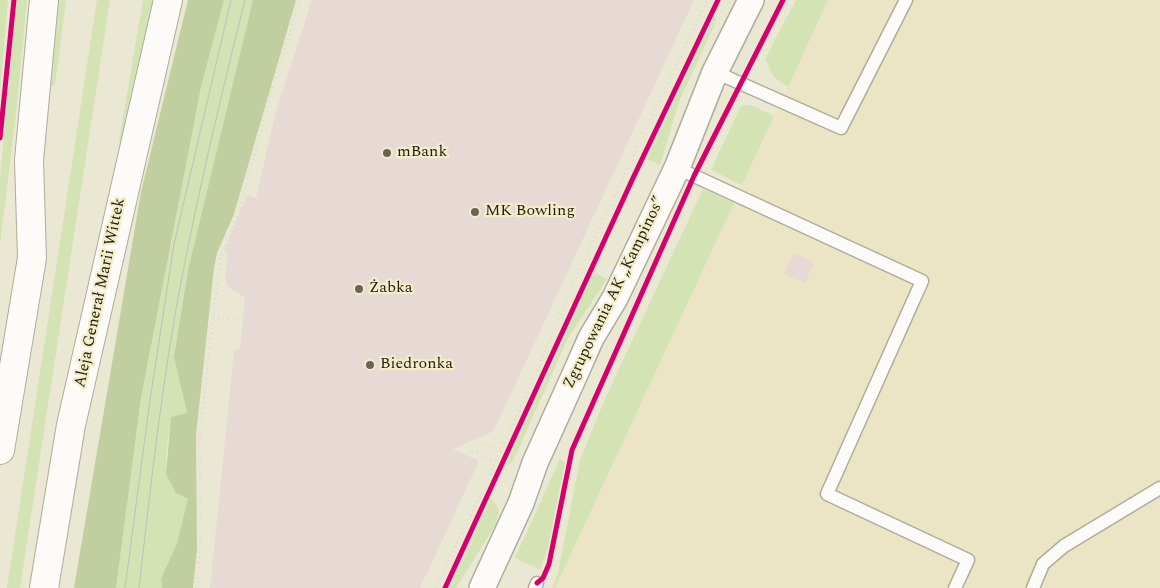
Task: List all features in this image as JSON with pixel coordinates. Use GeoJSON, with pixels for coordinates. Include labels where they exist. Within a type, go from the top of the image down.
{"type":"FeatureCollection","features":[{"type":"Feature","properties":{"kind":"main road"},"geometry":{"type":"LineString","coordinates":[[0,450],[32,258],[29,160],[44,0]]}},
{"type":"Feature","properties":{"kind":"main road","name":"Aleja Generał Marii Wittek"},"geometry":{"type":"LineString","coordinates":[[44,588],[72,425],[168,0]]}},
{"type":"Feature","properties":{"kind":"street","name":"Zgrupowania AK „Kampinos”"},"geometry":{"type":"LineString","coordinates":[[482,588],[585,351],[615,298],[677,168],[715,72],[751,0]]}},
{"type":"Feature","properties":{"kind":"lane"},"geometry":{"type":"LineString","coordinates":[[715,72],[842,128],[902,3]]}},
{"type":"Feature","properties":{"kind":"lane"},"geometry":{"type":"LineString","coordinates":[[677,168],[922,281],[827,494],[968,560],[955,588]]}},
{"type":"Feature","properties":{"kind":"lane"},"geometry":{"type":"LineString","coordinates":[[1033,588],[1043,564],[1064,546],[1160,488]]}},
{"type":"Feature","properties":{"kind":"path"},"geometry":{"type":"LineString","coordinates":[[196,588],[200,553],[200,432],[223,248],[238,215],[277,72],[300,0]]}},
{"type":"Feature","properties":{"kind":"path"},"geometry":{"type":"LineString","coordinates":[[436,588],[501,451],[576,277],[707,0]]}},
{"type":"Feature","properties":{"kind":"path"},"geometry":{"type":"LineString","coordinates":[[213,317],[243,320]]}},
{"type":"Feature","properties":{"kind":"path"},"geometry":{"type":"LineString","coordinates":[[477,440],[501,451]]}},
{"type":"Feature","properties":{"kind":"path"},"geometry":{"type":"LineString","coordinates":[[472,451],[496,462]]}},
{"type":"Feature","properties":{"kind":"shaded area"},"geometry":{"type":"Polygon","coordinates":[[[828,0],[1160,0],[1160,588],[555,588],[828,0]]]}},
{"type":"Feature","properties":{"kind":"green space"},"geometry":{"type":"Polygon","coordinates":[[[0,0],[8,0],[0,92],[0,0]]]}},
{"type":"Feature","properties":{"kind":"green space"},"geometry":{"type":"Polygon","coordinates":[[[17,0],[27,0],[0,245],[0,179],[17,0]]]}},
{"type":"Feature","properties":{"kind":"green space"},"geometry":{"type":"Polygon","coordinates":[[[59,0],[66,0],[55,85],[51,87],[59,0]]]}},
{"type":"Feature","properties":{"kind":"green space"},"geometry":{"type":"Polygon","coordinates":[[[97,0],[110,0],[20,588],[7,588],[97,0]]]}},
{"type":"Feature","properties":{"kind":"green space"},"geometry":{"type":"Polygon","coordinates":[[[143,0],[156,0],[121,142],[119,141],[143,0]]]}},
{"type":"Feature","properties":{"kind":"green space"},"geometry":{"type":"Polygon","coordinates":[[[188,0],[224,0],[201,87],[141,398],[116,588],[74,588],[141,192],[188,0]]]}},
{"type":"Feature","properties":{"kind":"green space"},"geometry":{"type":"Polygon","coordinates":[[[224,0],[253,0],[188,270],[174,357],[187,414],[171,417],[166,463],[171,484],[188,499],[177,543],[161,579],[162,588],[116,588],[141,399],[201,87],[224,0]]]}},
{"type":"Feature","properties":{"kind":"green space"},"geometry":{"type":"Polygon","coordinates":[[[253,0],[296,0],[234,214],[217,253],[214,268],[196,435],[197,550],[193,588],[162,588],[161,579],[177,543],[188,499],[176,493],[166,474],[171,417],[187,413],[174,357],[188,270],[253,0]]]}},
{"type":"Feature","properties":{"kind":"green space"},"geometry":{"type":"Polygon","coordinates":[[[796,0],[828,0],[788,87],[774,77],[765,59],[796,0]]]}},
{"type":"Feature","properties":{"kind":"green space"},"geometry":{"type":"Polygon","coordinates":[[[716,14],[714,26],[680,99],[660,165],[647,159],[716,14]]]}},
{"type":"Feature","properties":{"kind":"green space"},"geometry":{"type":"Polygon","coordinates":[[[751,105],[774,116],[742,185],[711,170],[741,106],[751,105]]]}},
{"type":"Feature","properties":{"kind":"green space"},"geometry":{"type":"Polygon","coordinates":[[[703,189],[734,203],[555,588],[552,588],[558,573],[580,460],[605,399],[703,189]]]}},
{"type":"Feature","properties":{"kind":"green space"},"geometry":{"type":"Polygon","coordinates":[[[594,273],[607,279],[568,338],[513,461],[505,468],[594,273]]]}},
{"type":"Feature","properties":{"kind":"green space"},"geometry":{"type":"Polygon","coordinates":[[[560,459],[565,462],[548,548],[540,570],[515,558],[560,459]]]}},
{"type":"Feature","properties":{"kind":"green space"},"geometry":{"type":"Polygon","coordinates":[[[491,498],[499,509],[496,524],[456,588],[450,588],[491,498]]]}},
{"type":"Feature","properties":{"kind":"building"},"geometry":{"type":"Polygon","coordinates":[[[312,0],[694,0],[495,428],[490,433],[453,449],[479,461],[420,588],[210,588],[234,351],[240,348],[245,297],[233,291],[226,283],[225,272],[228,260],[225,249],[247,195],[256,198],[275,115],[312,0]]]}},
{"type":"Feature","properties":{"kind":"building"},"geometry":{"type":"Polygon","coordinates":[[[794,253],[814,262],[805,283],[784,274],[794,253]]]}},
{"type":"Feature","properties":{"kind":"tram line"},"geometry":{"type":"LineString","coordinates":[[125,588],[150,400],[174,244],[231,0]]}},
{"type":"Feature","properties":{"kind":"tram line"},"geometry":{"type":"LineString","coordinates":[[139,588],[157,432],[175,316],[204,173],[245,0]]}},
{"type":"Feature","properties":{"kind":"cycle path"},"geometry":{"type":"LineString","coordinates":[[0,138],[14,0]]}},
{"type":"Feature","properties":{"kind":"cycle path"},"geometry":{"type":"LineString","coordinates":[[445,588],[633,178],[718,0]]}},
{"type":"Feature","properties":{"kind":"cycle path"},"geometry":{"type":"LineString","coordinates":[[537,583],[543,578],[549,564],[572,450],[694,176],[783,0]]}},
{"type":"Feature","properties":{"kind":"place","name":"mBank"},"geometry":{"type":"Point","coordinates":[387,153]}},
{"type":"Feature","properties":{"kind":"place","name":"MK Bowling"},"geometry":{"type":"Point","coordinates":[475,212]}},
{"type":"Feature","properties":{"kind":"place","name":"Żabka"},"geometry":{"type":"Point","coordinates":[359,289]}},
{"type":"Feature","properties":{"kind":"place","name":"Biedronka"},"geometry":{"type":"Point","coordinates":[370,365]}}]}
